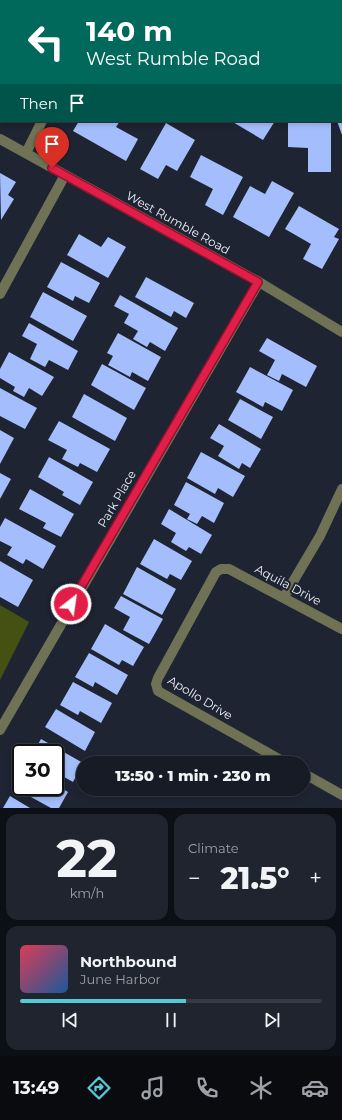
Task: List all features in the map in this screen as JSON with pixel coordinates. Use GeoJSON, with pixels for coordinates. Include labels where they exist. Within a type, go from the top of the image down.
{"type":"FeatureCollection","features":[{"type":"Feature","properties":{"kind":"street"},"geometry":{"type":"LineString","coordinates":[[26,154],[42,122]]}},
{"type":"Feature","properties":{"kind":"street","name":"West Rumble Road"},"geometry":{"type":"LineString","coordinates":[[0,139],[258,282],[342,332]]}},
{"type":"Feature","properties":{"kind":"street"},"geometry":{"type":"LineString","coordinates":[[0,294],[65,175]]}},
{"type":"Feature","properties":{"kind":"street","name":"Park Place"},"geometry":{"type":"LineString","coordinates":[[0,730],[258,282]]}},
{"type":"Feature","properties":{"kind":"street"},"geometry":{"type":"LineString","coordinates":[[284,597],[320,536],[342,489]]}},
{"type":"Feature","properties":{"kind":"street","name":"Aquila Drive"},"geometry":{"type":"LineString","coordinates":[[221,569],[229,569],[342,629]]}},
{"type":"Feature","properties":{"kind":"street","name":"Apollo Drive"},"geometry":{"type":"LineString","coordinates":[[221,569],[216,572],[156,684],[158,691],[274,756]]}},
{"type":"Feature","properties":{"kind":"street"},"geometry":{"type":"LineString","coordinates":[[310,777],[342,795]]}},
{"type":"Feature","properties":{"kind":"green space"},"geometry":{"type":"Polygon","coordinates":[[[0,605],[29,622],[0,680],[0,605]]]}},
{"type":"Feature","properties":{"kind":"building"},"geometry":{"type":"Polygon","coordinates":[[[78,122],[119,122],[116,127],[138,139],[126,161],[73,131],[78,122]]]}},
{"type":"Feature","properties":{"kind":"building"},"geometry":{"type":"Polygon","coordinates":[[[233,122],[274,122],[263,140],[233,122]]]}},
{"type":"Feature","properties":{"kind":"building"},"geometry":{"type":"Polygon","coordinates":[[[288,122],[331,122],[331,172],[308,172],[308,148],[288,147],[288,122]]]}},
{"type":"Feature","properties":{"kind":"building"},"geometry":{"type":"Polygon","coordinates":[[[337,122],[342,122],[342,135],[337,122]]]}},
{"type":"Feature","properties":{"kind":"building"},"geometry":{"type":"Polygon","coordinates":[[[166,123],[195,140],[177,171],[166,165],[158,179],[140,169],[166,123]]]}},
{"type":"Feature","properties":{"kind":"building"},"geometry":{"type":"Polygon","coordinates":[[[201,155],[243,177],[223,215],[205,205],[213,189],[190,177],[201,155]]]}},
{"type":"Feature","properties":{"kind":"building"},"geometry":{"type":"Polygon","coordinates":[[[0,173],[16,182],[8,195],[14,199],[1,220],[0,173]]]}},
{"type":"Feature","properties":{"kind":"building"},"geometry":{"type":"Polygon","coordinates":[[[272,181],[294,193],[269,237],[233,217],[250,186],[265,194],[272,181]]]}},
{"type":"Feature","properties":{"kind":"building"},"geometry":{"type":"Polygon","coordinates":[[[299,206],[339,229],[334,237],[339,239],[322,269],[303,259],[311,244],[285,229],[299,206]]]}},
{"type":"Feature","properties":{"kind":"building"},"geometry":{"type":"Polygon","coordinates":[[[79,234],[101,247],[108,237],[126,247],[108,278],[67,255],[79,234]]]}},
{"type":"Feature","properties":{"kind":"building"},"geometry":{"type":"Polygon","coordinates":[[[61,262],[100,283],[89,303],[75,296],[73,301],[47,287],[61,262]]]}},
{"type":"Feature","properties":{"kind":"building"},"geometry":{"type":"Polygon","coordinates":[[[146,277],[194,303],[186,318],[174,311],[171,317],[135,297],[146,277]]]}},
{"type":"Feature","properties":{"kind":"building"},"geometry":{"type":"Polygon","coordinates":[[[43,292],[87,316],[73,341],[30,317],[43,292]]]}},
{"type":"Feature","properties":{"kind":"building"},"geometry":{"type":"Polygon","coordinates":[[[120,295],[178,328],[165,351],[150,342],[147,347],[133,339],[138,331],[124,323],[129,314],[114,306],[120,295]]]}},
{"type":"Feature","properties":{"kind":"building"},"geometry":{"type":"Polygon","coordinates":[[[29,323],[78,351],[68,370],[49,360],[45,367],[30,359],[37,344],[22,336],[29,323]]]}},
{"type":"Feature","properties":{"kind":"building"},"geometry":{"type":"Polygon","coordinates":[[[118,333],[161,357],[148,381],[132,372],[130,377],[108,365],[113,356],[107,353],[118,333]]]}},
{"type":"Feature","properties":{"kind":"building"},"geometry":{"type":"Polygon","coordinates":[[[267,338],[317,366],[306,387],[282,374],[279,381],[267,375],[275,360],[259,351],[267,338]]]}},
{"type":"Feature","properties":{"kind":"building"},"geometry":{"type":"Polygon","coordinates":[[[9,352],[54,377],[42,396],[29,388],[24,397],[13,391],[15,387],[0,378],[0,369],[9,352]]]}},
{"type":"Feature","properties":{"kind":"building"},"geometry":{"type":"Polygon","coordinates":[[[102,364],[146,388],[134,410],[91,385],[102,364]]]}},
{"type":"Feature","properties":{"kind":"building"},"geometry":{"type":"Polygon","coordinates":[[[250,367],[293,390],[282,411],[265,402],[263,407],[236,392],[250,367]]]}},
{"type":"Feature","properties":{"kind":"building"},"geometry":{"type":"Polygon","coordinates":[[[0,388],[37,408],[25,429],[0,416],[0,388]]]}},
{"type":"Feature","properties":{"kind":"building"},"geometry":{"type":"Polygon","coordinates":[[[84,394],[127,418],[115,441],[72,417],[84,394]]]}},
{"type":"Feature","properties":{"kind":"building"},"geometry":{"type":"Polygon","coordinates":[[[240,399],[273,417],[261,439],[228,420],[240,399]]]}},
{"type":"Feature","properties":{"kind":"building"},"geometry":{"type":"Polygon","coordinates":[[[59,421],[110,449],[97,472],[80,463],[78,467],[62,459],[67,450],[48,440],[59,421]]]}},
{"type":"Feature","properties":{"kind":"building"},"geometry":{"type":"Polygon","coordinates":[[[219,424],[261,449],[250,468],[242,463],[239,469],[218,456],[224,446],[210,438],[219,424]]]}},
{"type":"Feature","properties":{"kind":"building"},"geometry":{"type":"Polygon","coordinates":[[[0,430],[14,438],[0,464],[0,430]]]}},
{"type":"Feature","properties":{"kind":"building"},"geometry":{"type":"Polygon","coordinates":[[[201,452],[245,476],[233,497],[218,488],[215,494],[187,478],[201,452]]]}},
{"type":"Feature","properties":{"kind":"building"},"geometry":{"type":"Polygon","coordinates":[[[49,457],[93,482],[80,505],[62,495],[64,492],[38,477],[49,457]]]}},
{"type":"Feature","properties":{"kind":"building"},"geometry":{"type":"Polygon","coordinates":[[[0,473],[11,479],[0,499],[0,473]]]}},
{"type":"Feature","properties":{"kind":"building"},"geometry":{"type":"Polygon","coordinates":[[[186,482],[224,503],[214,523],[202,516],[197,524],[187,519],[190,514],[174,505],[186,482]]]}},
{"type":"Feature","properties":{"kind":"building"},"geometry":{"type":"Polygon","coordinates":[[[30,489],[74,514],[61,537],[43,528],[46,523],[19,509],[30,489]]]}},
{"type":"Feature","properties":{"kind":"building"},"geometry":{"type":"Polygon","coordinates":[[[169,509],[212,535],[201,554],[189,547],[186,551],[171,542],[176,533],[161,524],[169,509]]]}},
{"type":"Feature","properties":{"kind":"building"},"geometry":{"type":"Polygon","coordinates":[[[5,518],[56,546],[43,569],[26,559],[23,564],[7,555],[12,547],[0,541],[0,527],[5,518]]]}},
{"type":"Feature","properties":{"kind":"building"},"geometry":{"type":"Polygon","coordinates":[[[154,539],[192,561],[181,580],[170,574],[167,579],[140,564],[154,539]]]}},
{"type":"Feature","properties":{"kind":"building"},"geometry":{"type":"Polygon","coordinates":[[[0,561],[33,580],[18,607],[0,597],[0,561]]]}},
{"type":"Feature","properties":{"kind":"building"},"geometry":{"type":"Polygon","coordinates":[[[137,567],[176,589],[162,615],[123,594],[137,567]]]}},
{"type":"Feature","properties":{"kind":"building"},"geometry":{"type":"Polygon","coordinates":[[[121,596],[163,619],[149,644],[123,630],[130,617],[114,608],[121,596]]]}},
{"type":"Feature","properties":{"kind":"building"},"geometry":{"type":"Polygon","coordinates":[[[105,624],[144,647],[133,666],[122,660],[119,665],[91,649],[105,624]]]}},
{"type":"Feature","properties":{"kind":"building"},"geometry":{"type":"Polygon","coordinates":[[[89,653],[128,675],[117,695],[95,682],[93,687],[75,677],[89,653]]]}},
{"type":"Feature","properties":{"kind":"building"},"geometry":{"type":"Polygon","coordinates":[[[73,682],[112,703],[101,723],[80,711],[78,715],[60,705],[73,682]]]}},
{"type":"Feature","properties":{"kind":"building"},"geometry":{"type":"Polygon","coordinates":[[[56,709],[95,732],[85,751],[45,727],[56,709]]]}},
{"type":"Feature","properties":{"kind":"building"},"geometry":{"type":"Polygon","coordinates":[[[41,739],[50,744],[38,744],[41,739]]]}},
{"type":"Feature","properties":{"kind":"building"},"geometry":{"type":"Polygon","coordinates":[[[64,752],[76,759],[76,776],[73,782],[64,777],[64,752]]]}},
{"type":"Feature","properties":{"kind":"building"},"geometry":{"type":"Polygon","coordinates":[[[64,790],[68,792],[59,808],[51,808],[29,796],[64,796],[64,790]]]}},
{"type":"Feature","properties":{"kind":"building"},"geometry":{"type":"Polygon","coordinates":[[[10,796],[30,808],[3,808],[10,796]]]}},
{"type":"Feature","properties":{"kind":"route"},"geometry":{"type":"LineString","coordinates":[[52,168],[258,282],[71,604]]}}]}
